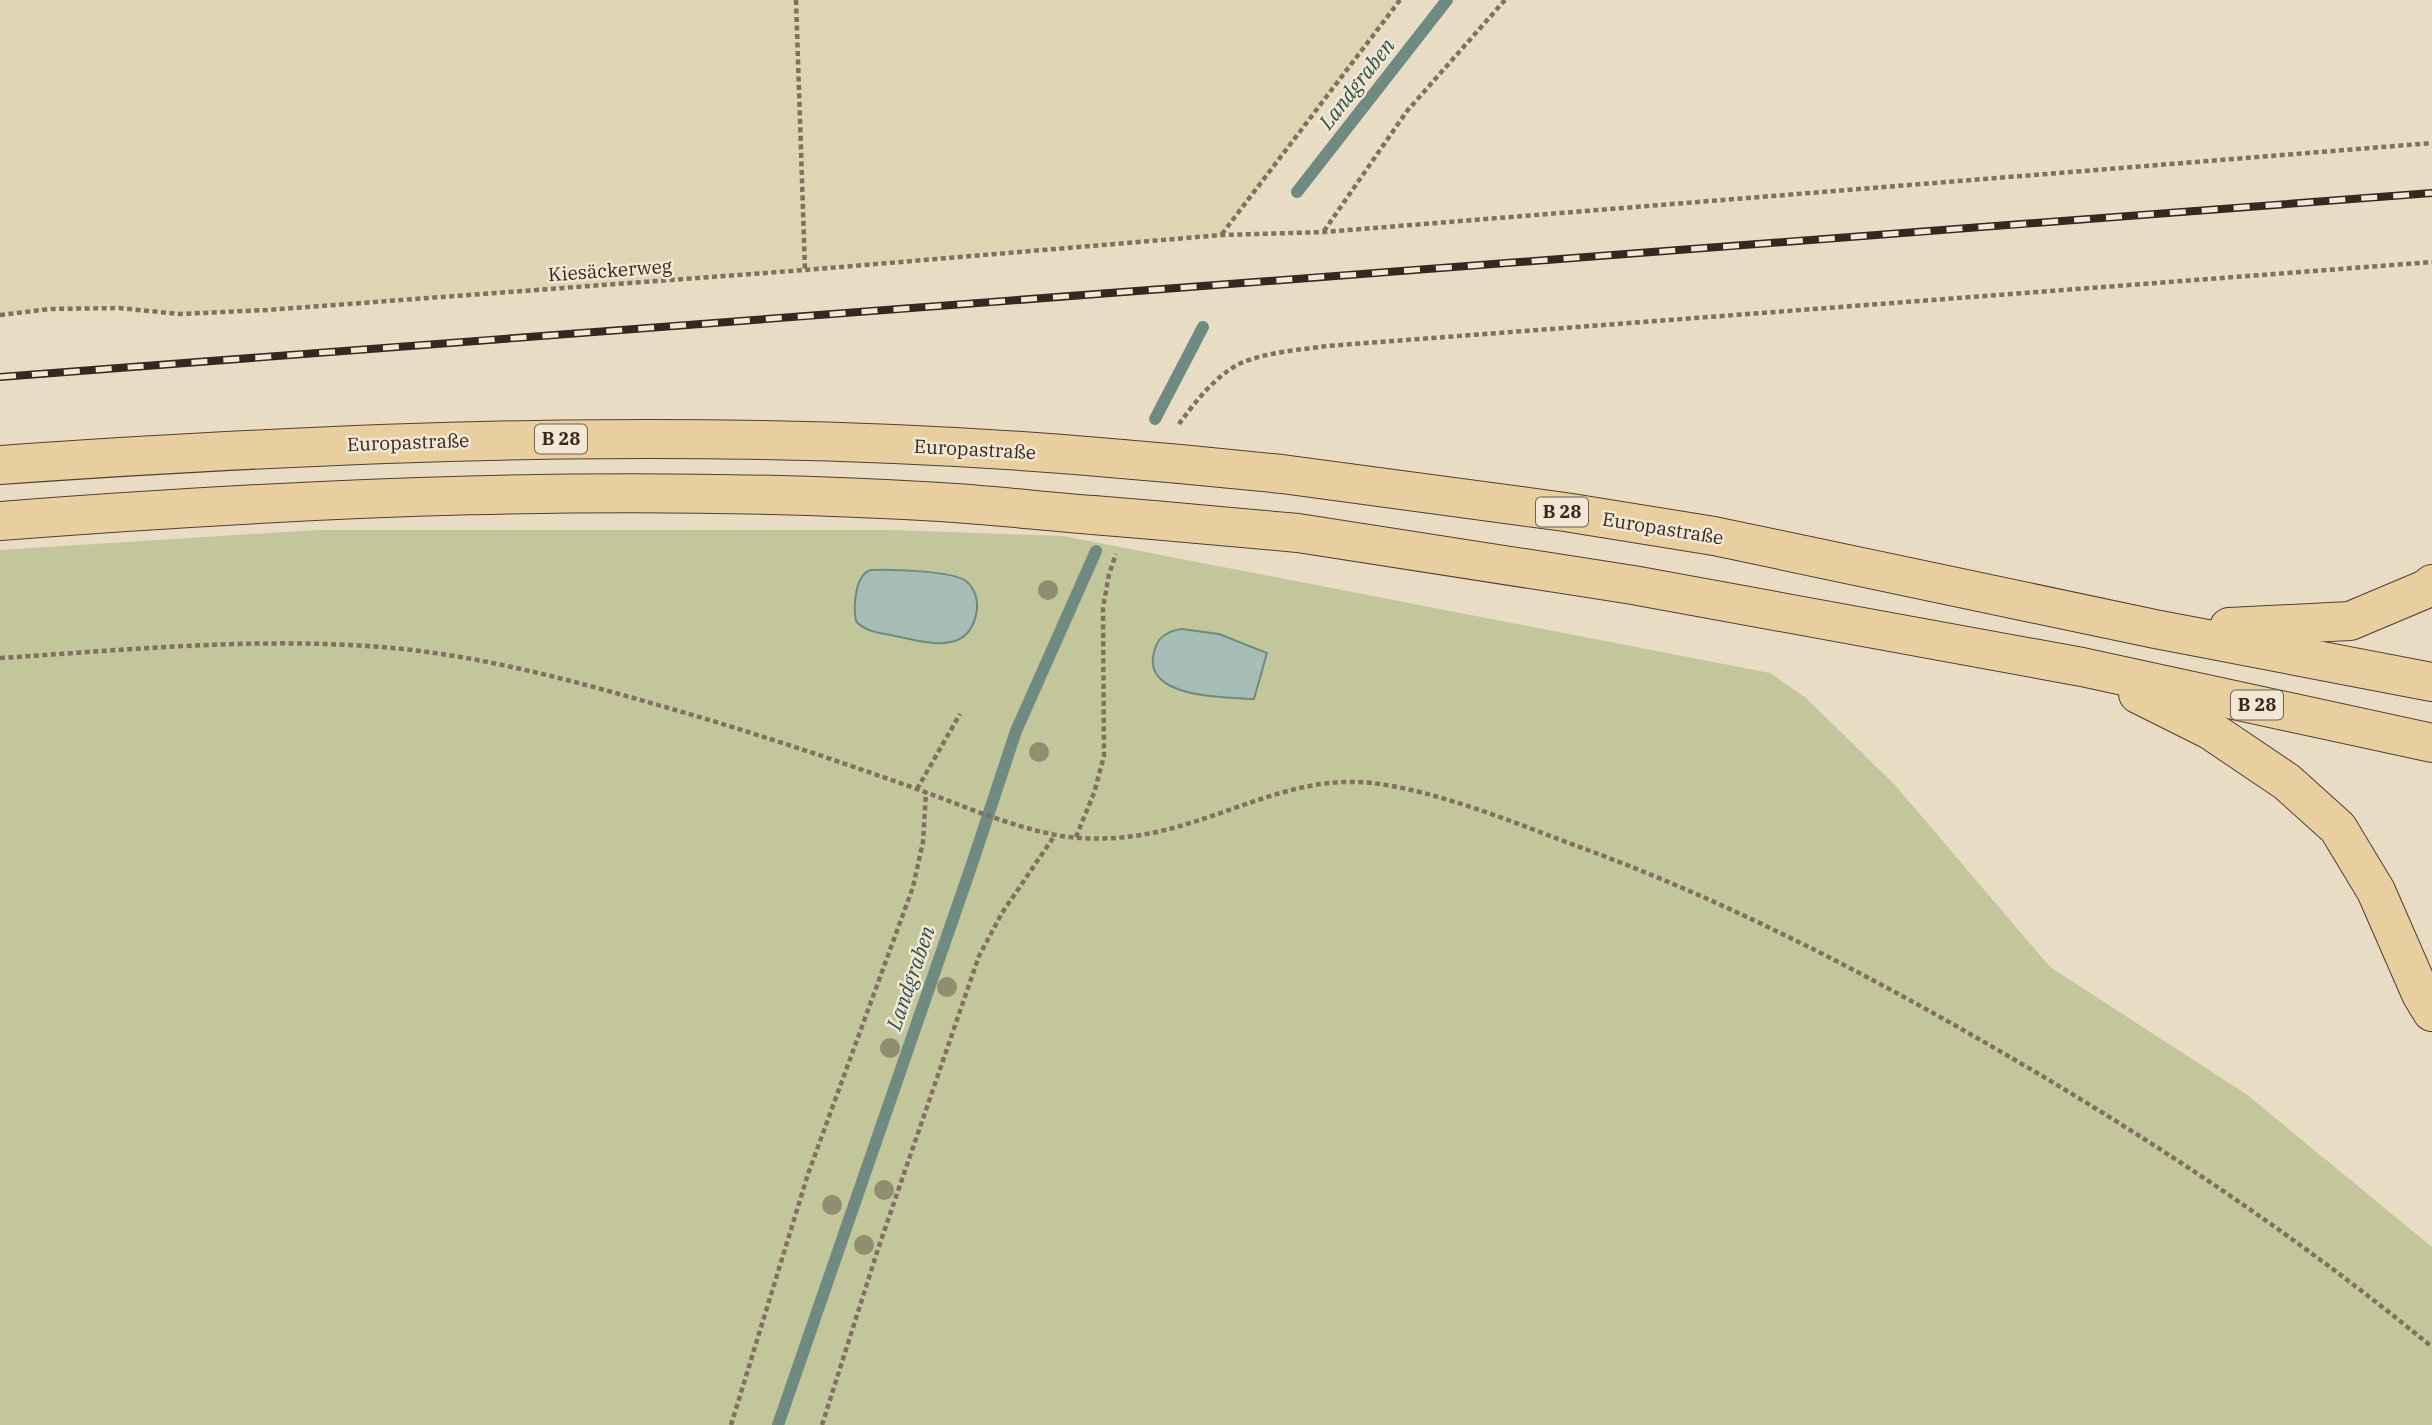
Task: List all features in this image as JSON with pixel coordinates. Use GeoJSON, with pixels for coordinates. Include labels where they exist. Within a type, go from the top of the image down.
{"type":"FeatureCollection","features":[{"type":"Feature","properties":{"kind":"main road","name":"Europastraße"},"geometry":{"type":"LineString","coordinates":[[0,465],[252,448],[584,438],[709,438],[932,445],[1122,459],[1178,446],[1282,474],[1565,512],[1714,536],[2155,629]]}},
{"type":"Feature","properties":{"kind":"main road","name":"B 28"},"geometry":{"type":"LineString","coordinates":[[0,521],[349,500],[580,493],[725,494],[940,502],[1298,533],[1633,586],[2082,667],[2432,743]]}},
{"type":"Feature","properties":{"kind":"main road"},"geometry":{"type":"LineString","coordinates":[[2155,629],[2350,621],[2432,584]]}},
{"type":"Feature","properties":{"kind":"main road","name":"B 28"},"geometry":{"type":"LineString","coordinates":[[2155,629],[2432,681]]}},
{"type":"Feature","properties":{"kind":"main road"},"geometry":{"type":"LineString","coordinates":[[2082,667],[2210,730],[2287,782],[2338,828],[2376,891],[2421,994],[2432,1012]]}},
{"type":"Feature","properties":{"kind":"path"},"geometry":{"type":"LineString","coordinates":[[796,0],[805,270]]}},
{"type":"Feature","properties":{"kind":"path"},"geometry":{"type":"LineString","coordinates":[[1222,235],[1400,0]]}},
{"type":"Feature","properties":{"kind":"path"},"geometry":{"type":"LineString","coordinates":[[1324,232],[1407,111],[1505,0]]}},
{"type":"Feature","properties":{"kind":"path","name":"Kiesäckerweg"},"geometry":{"type":"LineString","coordinates":[[0,315],[50,309],[119,308],[179,314],[267,310],[805,270],[1222,235],[1324,232],[2432,143]]}},
{"type":"Feature","properties":{"kind":"path"},"geometry":{"type":"LineString","coordinates":[[1178,446],[1200,397],[1239,364],[1259,357],[1327,346],[2432,262]]}},
{"type":"Feature","properties":{"kind":"path"},"geometry":{"type":"LineString","coordinates":[[1076,837],[1094,793],[1104,755],[1103,608],[1109,574],[1118,548]]}},
{"type":"Feature","properties":{"kind":"path"},"geometry":{"type":"LineString","coordinates":[[0,658],[178,647],[321,644],[385,647],[457,656],[644,701],[816,754],[954,803],[1055,835],[1131,836],[1167,830],[1275,793],[1340,782],[1401,788],[1472,808],[1611,859],[1749,916],[1917,1002],[2073,1094],[2218,1186],[2432,1347]]}},
{"type":"Feature","properties":{"kind":"path"},"geometry":{"type":"LineString","coordinates":[[917,789],[960,714]]}},
{"type":"Feature","properties":{"kind":"path"},"geometry":{"type":"LineString","coordinates":[[731,1425],[808,1174],[913,887],[923,842],[926,792]]}},
{"type":"Feature","properties":{"kind":"path"},"geometry":{"type":"LineString","coordinates":[[822,1425],[878,1249],[979,956],[1002,913],[1055,835]]}},
{"type":"Feature","properties":{"kind":"shaded area"},"geometry":{"type":"Polygon","coordinates":[[[0,0],[1400,0],[1222,235],[805,270],[267,310],[179,314],[119,308],[50,309],[0,315],[0,0]]]}},
{"type":"Feature","properties":{"kind":"green space"},"geometry":{"type":"Polygon","coordinates":[[[317,530],[894,530],[1063,536],[1770,673],[1806,698],[1895,785],[2050,967],[2246,1094],[2432,1247],[2432,1425],[0,1425],[0,550],[317,530]]]}},
{"type":"Feature","properties":{"kind":"water"},"geometry":{"type":"Polygon","coordinates":[[[871,570],[935,573],[966,581],[974,591],[977,602],[973,625],[957,640],[946,643],[921,641],[864,628],[856,621],[855,600],[861,578],[871,570]]]}},
{"type":"Feature","properties":{"kind":"water"},"geometry":{"type":"Polygon","coordinates":[[[1182,629],[1219,634],[1267,653],[1254,699],[1186,692],[1170,686],[1158,676],[1153,663],[1158,642],[1167,634],[1182,629]]]}},
{"type":"Feature","properties":{"kind":"waterway","name":"Landgraben"},"geometry":{"type":"LineString","coordinates":[[1297,192],[1447,0]]}},
{"type":"Feature","properties":{"kind":"waterway","name":"Landgraben"},"geometry":{"type":"LineString","coordinates":[[1155,419],[1203,327]]}},
{"type":"Feature","properties":{"kind":"waterway","name":"Landgraben"},"geometry":{"type":"LineString","coordinates":[[778,1425],[1016,731],[1096,551]]}},
{"type":"Feature","properties":{"kind":"railway"},"geometry":{"type":"LineString","coordinates":[[0,377],[2432,193]]}}]}
